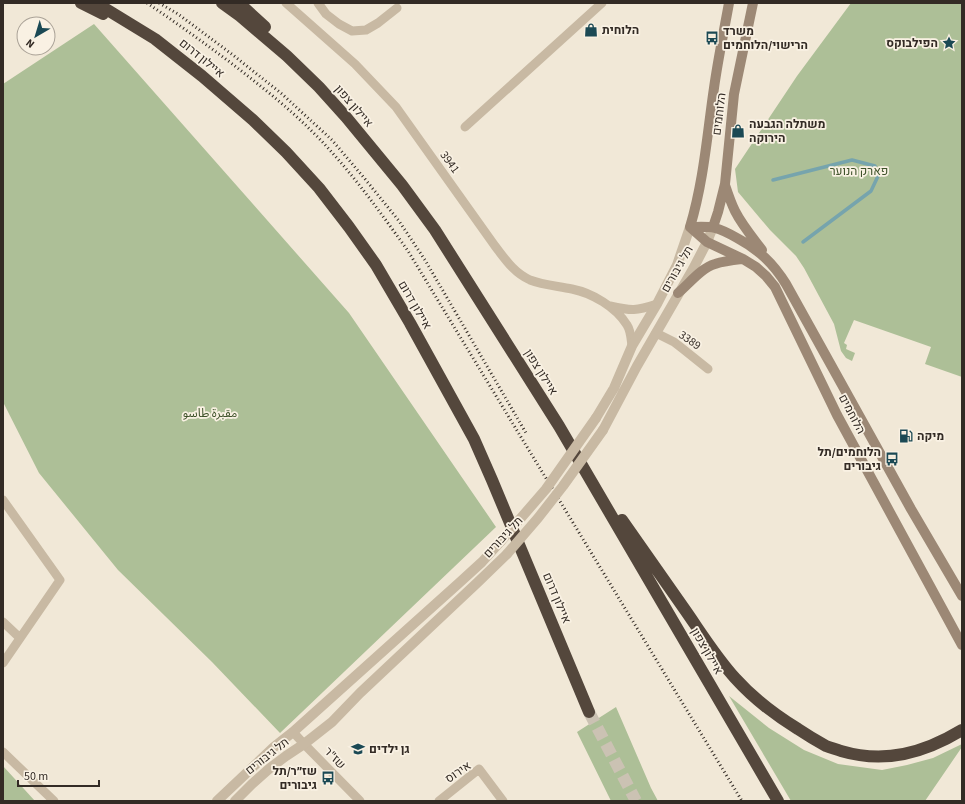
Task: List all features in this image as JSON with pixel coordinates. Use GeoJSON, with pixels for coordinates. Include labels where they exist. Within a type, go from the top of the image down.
{"type":"FeatureCollection","features":[{"type":"Feature","properties":{"kind":"highway"},"geometry":{"type":"LineString","coordinates":[[80,3],[155,38]]}},
{"type":"Feature","properties":{"kind":"highway","name":"איילון דרום"},"geometry":{"type":"LineString","coordinates":[[96,3],[155,38],[253,120],[286,152],[319,188],[376,265],[410,322],[474,439],[589,712]]}},
{"type":"Feature","properties":{"kind":"highway","name":"איילון צפון"},"geometry":{"type":"LineString","coordinates":[[222,3],[288,56],[319,87],[402,185],[435,230],[559,426],[778,801]]}},
{"type":"Feature","properties":{"kind":"highway"},"geometry":{"type":"LineString","coordinates":[[239,3],[272,34],[319,87]]}},
{"type":"Feature","properties":{"kind":"highway"},"geometry":{"type":"LineString","coordinates":[[574,452],[713,650],[735,678],[758,701],[789,724],[827,746],[850,753],[871,756],[904,754],[926,747],[962,730]]}},
{"type":"Feature","properties":{"kind":"main road","name":"הלוחמים"},"geometry":{"type":"LineString","coordinates":[[690,226],[696,206],[704,166],[714,88],[729,3]]}},
{"type":"Feature","properties":{"kind":"main road","name":"הלוחמים"},"geometry":{"type":"LineString","coordinates":[[713,228],[725,184],[734,94],[753,3]]}},
{"type":"Feature","properties":{"kind":"main road"},"geometry":{"type":"LineString","coordinates":[[725,184],[731,203],[742,224],[779,273]]}},
{"type":"Feature","properties":{"kind":"main road","name":"הלוחמים"},"geometry":{"type":"LineString","coordinates":[[690,226],[713,228],[727,232],[764,256],[779,273],[911,509],[962,596]]}},
{"type":"Feature","properties":{"kind":"main road","name":"הלוחמים"},"geometry":{"type":"LineString","coordinates":[[690,226],[707,242],[743,259],[756,267],[775,287],[837,414],[962,645]]}},
{"type":"Feature","properties":{"kind":"main road"},"geometry":{"type":"LineString","coordinates":[[678,293],[708,266],[743,259]]}},
{"type":"Feature","properties":{"kind":"street","name":"3941"},"geometry":{"type":"LineString","coordinates":[[286,3],[355,64],[396,107],[495,246],[518,274],[530,280],[547,285],[574,289],[587,293],[609,305],[627,310],[636,310],[657,304]]}},
{"type":"Feature","properties":{"kind":"street"},"geometry":{"type":"LineString","coordinates":[[318,3],[326,14],[339,24],[352,31],[366,30],[378,23],[397,8]]}},
{"type":"Feature","properties":{"kind":"street"},"geometry":{"type":"LineString","coordinates":[[465,127],[602,3]]}},
{"type":"Feature","properties":{"kind":"street","name":"תל גיבורים"},"geometry":{"type":"LineString","coordinates":[[217,801],[274,747],[293,732],[482,562],[546,489],[596,418],[614,388],[632,346],[657,304],[677,264],[690,226]]}},
{"type":"Feature","properties":{"kind":"street","name":"תל גיבורים"},"geometry":{"type":"LineString","coordinates":[[235,801],[270,768],[332,722],[507,554],[538,518],[603,430],[637,366],[707,242],[713,228]]}},
{"type":"Feature","properties":{"kind":"street","name":"3941"},"geometry":{"type":"LineString","coordinates":[[609,305],[628,326],[632,346]]}},
{"type":"Feature","properties":{"kind":"street","name":"3389"},"geometry":{"type":"LineString","coordinates":[[656,333],[674,342],[708,369]]}},
{"type":"Feature","properties":{"kind":"street"},"geometry":{"type":"LineString","coordinates":[[3,500],[60,580],[3,663]]}},
{"type":"Feature","properties":{"kind":"street"},"geometry":{"type":"LineString","coordinates":[[3,622],[20,638]]}},
{"type":"Feature","properties":{"kind":"street","name":"שז\"ר"},"geometry":{"type":"LineString","coordinates":[[293,732],[360,801]]}},
{"type":"Feature","properties":{"kind":"street"},"geometry":{"type":"LineString","coordinates":[[3,752],[54,801]]}},
{"type":"Feature","properties":{"kind":"street","name":"אירוס"},"geometry":{"type":"LineString","coordinates":[[439,801],[479,770],[503,801]]}},
{"type":"Feature","properties":{"kind":"green space","name":"פארק הנוער"},"geometry":{"type":"Polygon","coordinates":[[[851,3],[962,3],[962,377],[925,364],[931,347],[854,320],[844,343],[847,345],[846,349],[855,353],[852,361],[846,358],[841,351],[834,324],[804,268],[796,256],[770,230],[738,192],[735,169],[797,76],[851,3]]]}},
{"type":"Feature","properties":{"kind":"green space","name":"مقبرة طاسو"},"geometry":{"type":"Polygon","coordinates":[[[94,24],[349,313],[496,527],[280,733],[212,662],[118,570],[39,473],[3,402],[3,84],[45,56],[56,56],[56,49],[94,24]]]}},
{"type":"Feature","properties":{"kind":"green space"},"geometry":{"type":"Polygon","coordinates":[[[729,696],[769,728],[804,750],[838,764],[882,770],[933,758],[962,744],[962,747],[925,801],[791,801],[729,696]]]}},
{"type":"Feature","properties":{"kind":"green space"},"geometry":{"type":"Polygon","coordinates":[[[616,707],[658,801],[611,801],[577,732],[616,707]]]}},
{"type":"Feature","properties":{"kind":"green space"},"geometry":{"type":"Polygon","coordinates":[[[3,766],[35,801],[3,801],[3,766]]]}},
{"type":"Feature","properties":{"kind":"waterway"},"geometry":{"type":"LineString","coordinates":[[773,180],[852,160],[875,166]]}},
{"type":"Feature","properties":{"kind":"waterway"},"geometry":{"type":"LineString","coordinates":[[803,242],[871,191],[879,174]]}},
{"type":"Feature","properties":{"kind":"tunnel"},"geometry":{"type":"LineString","coordinates":[[589,712],[636,801]]}},
{"type":"Feature","properties":{"kind":"railway"},"geometry":{"type":"LineString","coordinates":[[147,3],[231,63],[294,114],[339,160],[380,212],[408,251],[742,801]]}},
{"type":"Feature","properties":{"kind":"railway"},"geometry":{"type":"LineString","coordinates":[[159,3],[178,14],[233,55],[282,94],[332,140],[399,221],[425,260],[526,433]]}},
{"type":"Feature","properties":{"kind":"place","name":"הלוחית"},"geometry":{"type":"Point","coordinates":[591,30]}},
{"type":"Feature","properties":{"kind":"place","name":"משרד הרישוי/הלוחמים"},"geometry":{"type":"Point","coordinates":[712,38]}},
{"type":"Feature","properties":{"kind":"place","name":"הפילבוקס"},"geometry":{"type":"Point","coordinates":[949,43]}},
{"type":"Feature","properties":{"kind":"place","name":"משתלה הגבעה הירוקה"},"geometry":{"type":"Point","coordinates":[738,131]}},
{"type":"Feature","properties":{"kind":"place","name":"מיקה"},"geometry":{"type":"Point","coordinates":[906,436]}},
{"type":"Feature","properties":{"kind":"place","name":"הלוחמים/תל גיבורים"},"geometry":{"type":"Point","coordinates":[892,459]}},
{"type":"Feature","properties":{"kind":"place","name":"גן ילדים"},"geometry":{"type":"Point","coordinates":[358,749]}},
{"type":"Feature","properties":{"kind":"place","name":"שז״ר/תל גיבורים"},"geometry":{"type":"Point","coordinates":[328,778]}}]}
